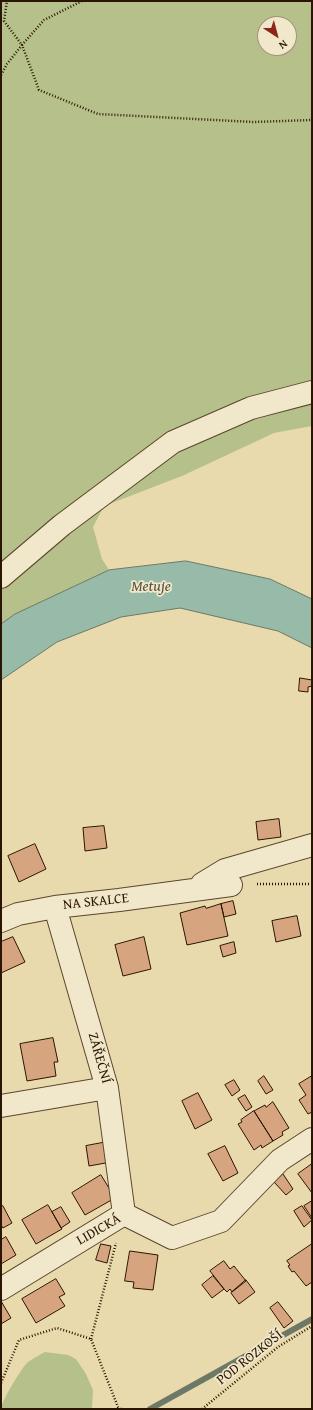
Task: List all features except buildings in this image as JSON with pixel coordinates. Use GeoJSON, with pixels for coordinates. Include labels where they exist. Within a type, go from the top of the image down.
{"type":"FeatureCollection","features":[{"type":"Feature","properties":{"kind":"street"},"geometry":{"type":"LineString","coordinates":[[1,577],[62,525],[173,442],[251,408],[312,392]]}},
{"type":"Feature","properties":{"kind":"street","name":"NA SKALCE"},"geometry":{"type":"LineString","coordinates":[[193,890],[225,870],[312,845]]}},
{"type":"Feature","properties":{"kind":"street","name":"NA SKALCE"},"geometry":{"type":"LineString","coordinates":[[1,921],[18,914],[55,907],[231,885]]}},
{"type":"Feature","properties":{"kind":"street","name":"ZÁŘEČNÍ"},"geometry":{"type":"LineString","coordinates":[[55,907],[107,1088],[124,1214]]}},
{"type":"Feature","properties":{"kind":"street"},"geometry":{"type":"LineString","coordinates":[[1,1106],[107,1088]]}},
{"type":"Feature","properties":{"kind":"street","name":"LIDICKÁ"},"geometry":{"type":"LineString","coordinates":[[1,1289],[124,1214],[172,1238],[221,1220],[280,1160],[312,1139]]}},
{"type":"Feature","properties":{"kind":"path"},"geometry":{"type":"LineString","coordinates":[[7,1],[4,21],[22,45],[39,90],[98,114],[254,122],[312,120]]}},
{"type":"Feature","properties":{"kind":"path"},"geometry":{"type":"LineString","coordinates":[[1,75],[7,64],[44,20],[82,1]]}},
{"type":"Feature","properties":{"kind":"path"},"geometry":{"type":"LineString","coordinates":[[231,885],[293,883],[312,884]]}},
{"type":"Feature","properties":{"kind":"path"},"geometry":{"type":"LineString","coordinates":[[121,1409],[118,1407],[91,1339],[124,1214]]}},
{"type":"Feature","properties":{"kind":"path","name":"POD ROZKOŠÍ"},"geometry":{"type":"LineString","coordinates":[[202,1409],[278,1347],[312,1326]]}},
{"type":"Feature","properties":{"kind":"path"},"geometry":{"type":"LineString","coordinates":[[1,1383],[19,1340],[57,1328],[91,1339]]}},
{"type":"Feature","properties":{"kind":"green space"},"geometry":{"type":"Polygon","coordinates":[[[1,1],[312,1],[312,426],[274,433],[182,476],[104,506],[93,527],[102,559],[109,570],[15,614],[1,624],[1,1]]]}},
{"type":"Feature","properties":{"kind":"green space"},"geometry":{"type":"Polygon","coordinates":[[[45,1352],[68,1355],[76,1359],[86,1374],[93,1390],[92,1409],[1,1409],[8,1392],[25,1365],[45,1352]]]}},
{"type":"Feature","properties":{"kind":"water","name":"Metuje"},"geometry":{"type":"Polygon","coordinates":[[[186,561],[270,579],[312,599],[312,648],[278,631],[180,608],[121,617],[57,642],[1,680],[1,624],[15,614],[109,570],[186,561]]]}},
{"type":"Feature","properties":{"kind":"waterway"},"geometry":{"type":"LineString","coordinates":[[150,1409],[312,1319]]}}]}
